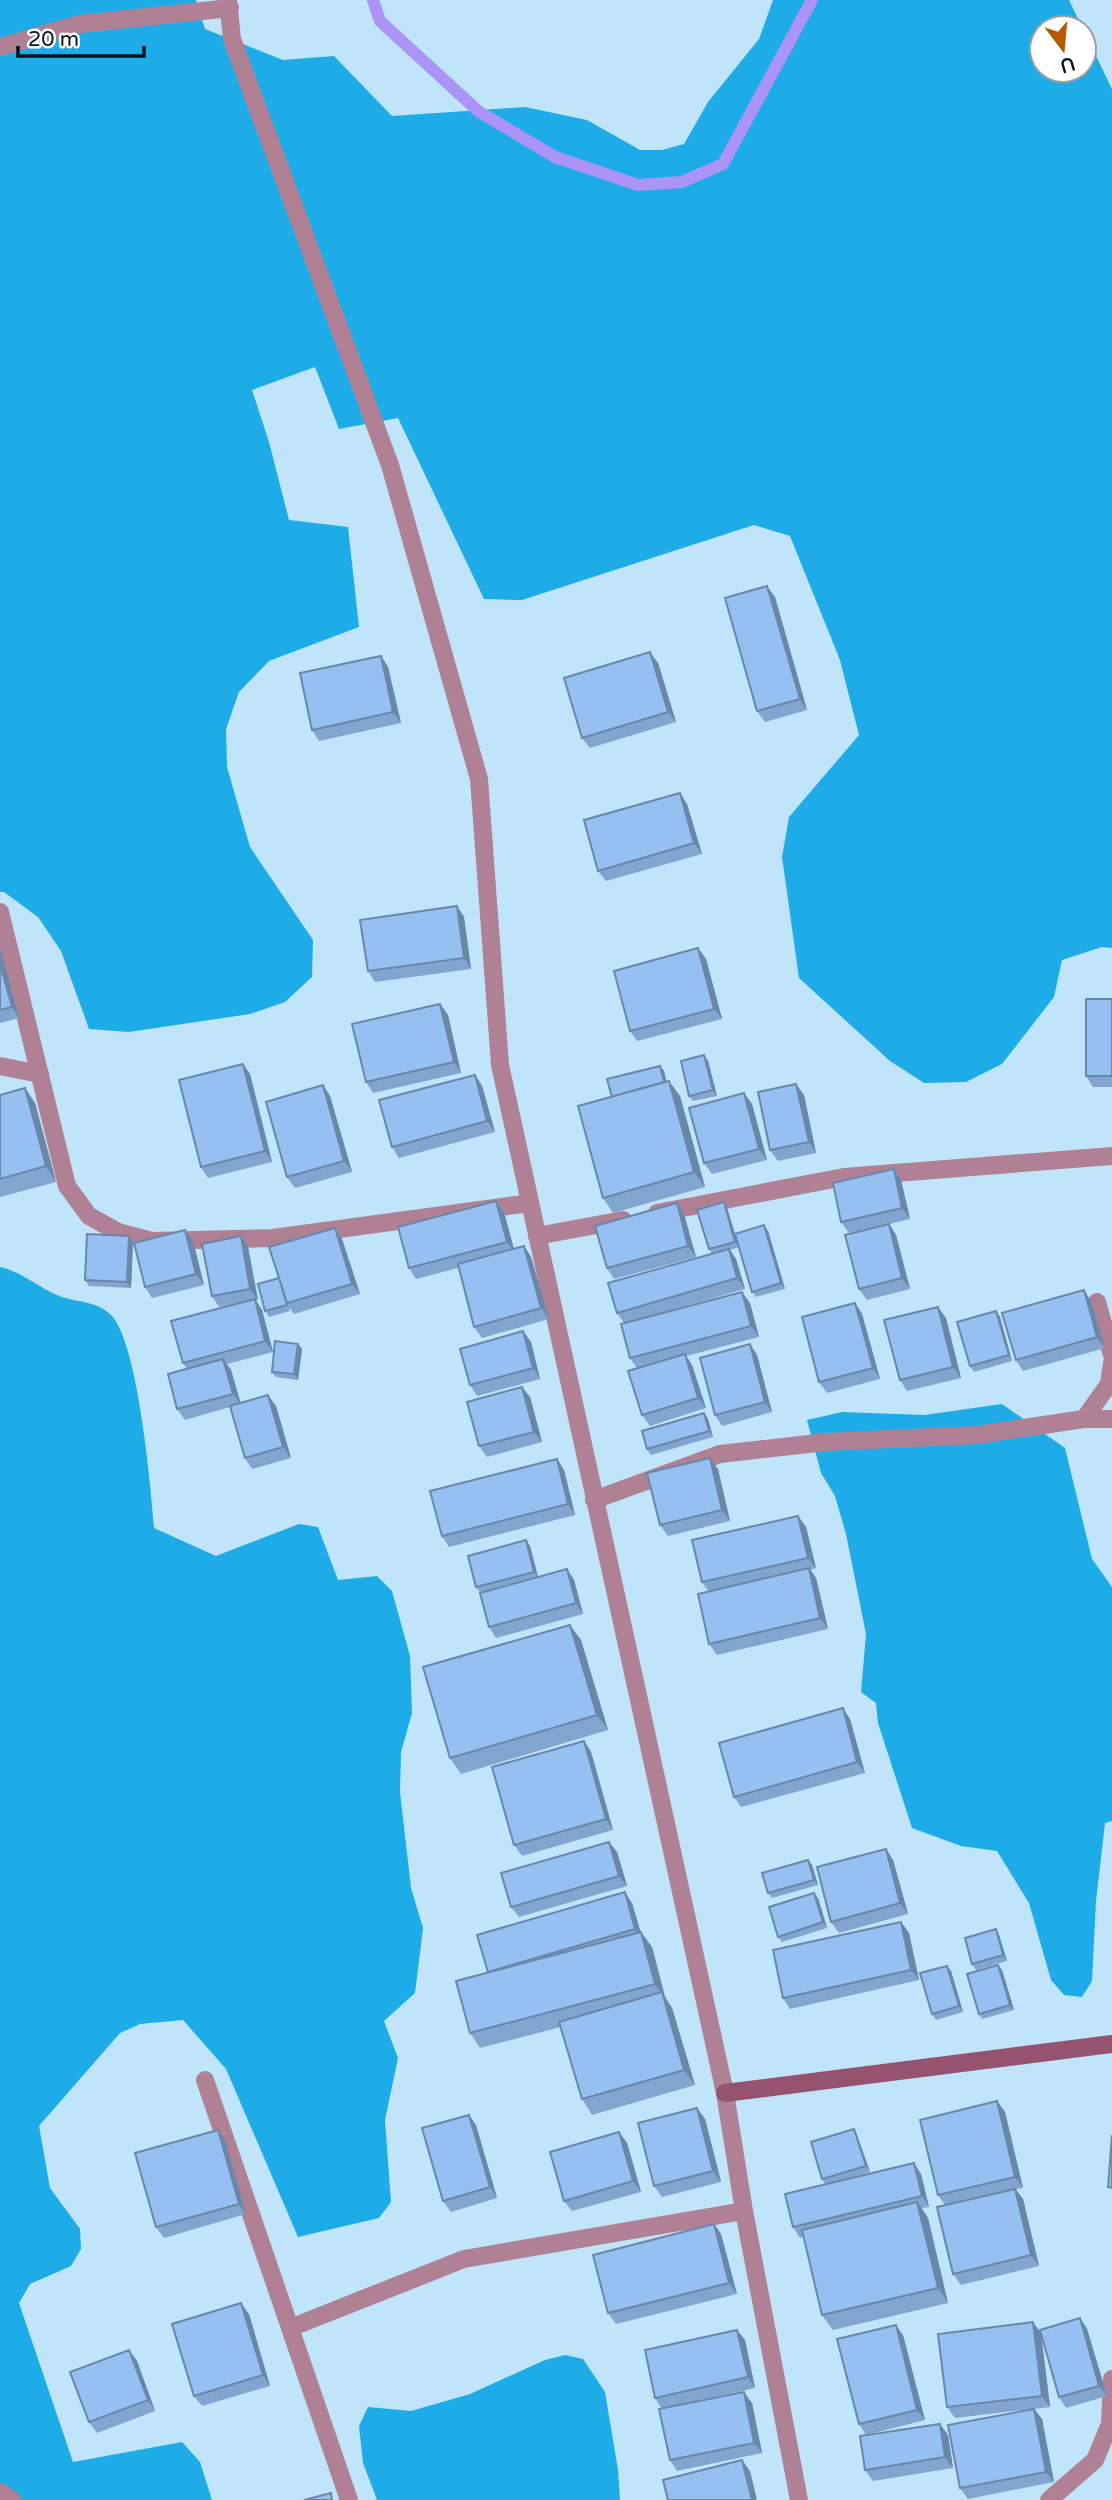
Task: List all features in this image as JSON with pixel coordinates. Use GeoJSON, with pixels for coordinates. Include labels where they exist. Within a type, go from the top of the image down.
{"type":"FeatureCollection","features":[{"type":"Feature","properties":{"kind":"street"},"geometry":{"type":"LineString","coordinates":[[0,47],[80,24],[229,4],[232,39],[390,465],[479,779],[500,1065],[725,2093],[744,2211],[799,2500]]}},
{"type":"Feature","properties":{"kind":"street"},"geometry":{"type":"LineString","coordinates":[[0,912],[67,1186],[89,1216],[118,1232],[152,1241],[273,1238],[530,1203]]}},
{"type":"Feature","properties":{"kind":"street"},"geometry":{"type":"LineString","coordinates":[[0,1066],[40,1074]]}},
{"type":"Feature","properties":{"kind":"street"},"geometry":{"type":"LineString","coordinates":[[537,1236],[844,1177],[1112,1156]]}},
{"type":"Feature","properties":{"kind":"street"},"geometry":{"type":"LineString","coordinates":[[1097,1302],[1112,1355]]}},
{"type":"Feature","properties":{"kind":"street"},"geometry":{"type":"LineString","coordinates":[[1084,1419],[1110,1384],[1112,1363]]}},
{"type":"Feature","properties":{"kind":"street"},"geometry":{"type":"LineString","coordinates":[[594,1500],[720,1454],[826,1442],[977,1435],[1084,1419],[1112,1419]]}},
{"type":"Feature","properties":{"kind":"street"},"geometry":{"type":"LineString","coordinates":[[725,2093],[1112,2044]]}},
{"type":"Feature","properties":{"kind":"street"},"geometry":{"type":"LineString","coordinates":[[205,2080],[349,2500]]}},
{"type":"Feature","properties":{"kind":"street"},"geometry":{"type":"LineString","coordinates":[[290,2328],[464,2259],[744,2211]]}},
{"type":"Feature","properties":{"kind":"street"},"geometry":{"type":"LineString","coordinates":[[1049,2500],[1095,2460],[1110,2424],[1112,2379]]}},
{"type":"Feature","properties":{"kind":"street"},"geometry":{"type":"LineString","coordinates":[[0,2492],[12,2500]]}},
{"type":"Feature","properties":{"kind":"shaded area"},"geometry":{"type":"Polygon","coordinates":[[[0,0],[196,0],[205,29],[283,60],[334,56],[392,116],[525,107],[587,120],[640,150],[662,150],[684,144],[708,102],[759,39],[773,0],[1069,0],[1076,14],[1028,14],[1028,84],[1098,84],[1098,60],[1112,89],[1112,948],[1102,947],[1062,960],[1054,997],[1002,1064],[966,1082],[924,1083],[890,1061],[799,978],[782,857],[789,817],[859,735],[840,660],[790,536],[754,525],[522,600],[484,599],[398,418],[339,429],[315,367],[252,390],[269,442],[289,520],[348,527],[359,627],[269,661],[239,692],[226,729],[227,767],[250,847],[313,940],[312,977],[285,1002],[250,1014],[129,1032],[89,1029],[61,951],[38,917],[4,892],[0,892],[0,0]]]}},
{"type":"Feature","properties":{"kind":"shaded area"},"geometry":{"type":"Polygon","coordinates":[[[0,1267],[64,1298],[92,1304],[105,1310],[120,1330],[129,1354],[142,1416],[154,1528],[216,1556],[299,1524],[318,1527],[338,1580],[377,1576],[392,1591],[410,1656],[412,1713],[401,1752],[400,1792],[411,1888],[423,1928],[415,1993],[384,2021],[398,2058],[385,2120],[391,2202],[379,2218],[298,2237],[226,2069],[183,2020],[140,2024],[120,2033],[39,2126],[50,2188],[80,2229],[81,2249],[71,2266],[30,2284],[19,2303],[73,2462],[182,2442],[200,2462],[212,2500],[0,2500],[0,1267]]]}},
{"type":"Feature","properties":{"kind":"shaded area"},"geometry":{"type":"Polygon","coordinates":[[[1002,1404],[1065,1448],[1092,1559],[1112,1587],[1112,1821],[1105,1823],[1096,1901],[1092,1981],[1082,1997],[1064,1995],[1051,1980],[1029,1903],[997,1851],[961,1846],[912,1828],[878,1723],[876,1703],[861,1692],[866,1634],[846,1534],[835,1496],[821,1473],[807,1420],[842,1412],[924,1415],[1002,1404]]]}},
{"type":"Feature","properties":{"kind":"shaded area"},"geometry":{"type":"Polygon","coordinates":[[[565,2355],[583,2359],[605,2392],[618,2470],[620,2500],[377,2500],[363,2463],[359,2426],[368,2407],[411,2411],[470,2394],[545,2360],[565,2355]]]}},
{"type":"Feature","properties":{"kind":"building"},"geometry":{"type":"Polygon","coordinates":[[[767,586],[800,699],[757,711],[725,598],[767,586]]]}},
{"type":"Feature","properties":{"kind":"building"},"geometry":{"type":"Polygon","coordinates":[[[650,652],[668,712],[582,738],[564,678],[650,652]]]}},
{"type":"Feature","properties":{"kind":"building"},"geometry":{"type":"Polygon","coordinates":[[[381,656],[393,712],[312,730],[300,673],[381,656]]]}},
{"type":"Feature","properties":{"kind":"building"},"geometry":{"type":"Polygon","coordinates":[[[680,793],[694,843],[598,871],[584,820],[680,793]]]}},
{"type":"Feature","properties":{"kind":"building"},"geometry":{"type":"Polygon","coordinates":[[[457,906],[464,958],[368,971],[360,920],[457,906]]]}},
{"type":"Feature","properties":{"kind":"building"},"geometry":{"type":"Polygon","coordinates":[[[698,948],[714,1009],[630,1031],[614,971],[698,948]]]}},
{"type":"Feature","properties":{"kind":"building"},"geometry":{"type":"Polygon","coordinates":[[[0,964],[12,1007],[0,1010],[0,964]]]}},
{"type":"Feature","properties":{"kind":"building"},"geometry":{"type":"Polygon","coordinates":[[[1086,999],[1112,999],[1112,1076],[1086,1076],[1086,999]]]}},
{"type":"Feature","properties":{"kind":"building"},"geometry":{"type":"Polygon","coordinates":[[[440,1004],[454,1062],[366,1082],[352,1024],[440,1004]]]}},
{"type":"Feature","properties":{"kind":"building"},"geometry":{"type":"Polygon","coordinates":[[[704,1055],[713,1090],[689,1096],[681,1061],[704,1055]]]}},
{"type":"Feature","properties":{"kind":"building"},"geometry":{"type":"Polygon","coordinates":[[[243,1064],[265,1151],[201,1167],[179,1080],[243,1064]]]}},
{"type":"Feature","properties":{"kind":"building"},"geometry":{"type":"Polygon","coordinates":[[[660,1066],[664,1082],[612,1097],[607,1079],[660,1066]]]}},
{"type":"Feature","properties":{"kind":"building"},"geometry":{"type":"Polygon","coordinates":[[[475,1075],[487,1121],[392,1147],[379,1100],[475,1075]]]}},
{"type":"Feature","properties":{"kind":"building"},"geometry":{"type":"Polygon","coordinates":[[[669,1081],[694,1172],[603,1198],[578,1106],[669,1081]]]}},
{"type":"Feature","properties":{"kind":"building"},"geometry":{"type":"Polygon","coordinates":[[[796,1084],[809,1142],[770,1150],[758,1092],[796,1084]]]}},
{"type":"Feature","properties":{"kind":"building"},"geometry":{"type":"Polygon","coordinates":[[[323,1085],[344,1161],[287,1177],[266,1102],[323,1085]]]}},
{"type":"Feature","properties":{"kind":"building"},"geometry":{"type":"Polygon","coordinates":[[[25,1088],[46,1166],[0,1179],[0,1095],[25,1088]]]}},
{"type":"Feature","properties":{"kind":"building"},"geometry":{"type":"Polygon","coordinates":[[[744,1093],[759,1149],[704,1163],[689,1108],[744,1093]]]}},
{"type":"Feature","properties":{"kind":"building"},"geometry":{"type":"Polygon","coordinates":[[[894,1169],[902,1208],[841,1222],[833,1183],[894,1169]]]}},
{"type":"Feature","properties":{"kind":"building"},"geometry":{"type":"Polygon","coordinates":[[[496,1201],[507,1242],[409,1268],[398,1227],[496,1201]]]}},
{"type":"Feature","properties":{"kind":"building"},"geometry":{"type":"Polygon","coordinates":[[[724,1202],[735,1242],[709,1249],[697,1210],[724,1202]]]}},
{"type":"Feature","properties":{"kind":"building"},"geometry":{"type":"Polygon","coordinates":[[[677,1203],[688,1246],[607,1268],[595,1226],[677,1203]]]}},
{"type":"Feature","properties":{"kind":"building"},"geometry":{"type":"Polygon","coordinates":[[[889,1224],[902,1278],[859,1289],[845,1235],[889,1224]]]}},
{"type":"Feature","properties":{"kind":"building"},"geometry":{"type":"Polygon","coordinates":[[[764,1225],[781,1283],[752,1292],[735,1234],[764,1225]]]}},
{"type":"Feature","properties":{"kind":"building"},"geometry":{"type":"Polygon","coordinates":[[[335,1228],[352,1284],[287,1303],[269,1247],[335,1228]]]}},
{"type":"Feature","properties":{"kind":"building"},"geometry":{"type":"Polygon","coordinates":[[[185,1230],[196,1274],[145,1287],[134,1243],[185,1230]]]}},
{"type":"Feature","properties":{"kind":"building"},"geometry":{"type":"Polygon","coordinates":[[[87,1234],[129,1236],[127,1282],[85,1280],[87,1234]]]}},
{"type":"Feature","properties":{"kind":"building"},"geometry":{"type":"Polygon","coordinates":[[[241,1236],[250,1289],[212,1296],[202,1244],[241,1236]]]}},
{"type":"Feature","properties":{"kind":"building"},"geometry":{"type":"Polygon","coordinates":[[[524,1246],[541,1308],[474,1327],[458,1264],[524,1246]]]}},
{"type":"Feature","properties":{"kind":"building"},"geometry":{"type":"Polygon","coordinates":[[[729,1249],[737,1278],[617,1313],[608,1283],[729,1249]]]}},
{"type":"Feature","properties":{"kind":"building"},"geometry":{"type":"Polygon","coordinates":[[[279,1278],[287,1305],[265,1311],[258,1284],[279,1278]]]}},
{"type":"Feature","properties":{"kind":"building"},"geometry":{"type":"Polygon","coordinates":[[[1084,1290],[1097,1337],[1016,1360],[1002,1313],[1084,1290]]]}},
{"type":"Feature","properties":{"kind":"building"},"geometry":{"type":"Polygon","coordinates":[[[742,1292],[751,1326],[630,1358],[621,1324],[742,1292]]]}},
{"type":"Feature","properties":{"kind":"building"},"geometry":{"type":"Polygon","coordinates":[[[255,1299],[265,1341],[183,1363],[171,1321],[255,1299]]]}},
{"type":"Feature","properties":{"kind":"building"},"geometry":{"type":"Polygon","coordinates":[[[855,1303],[873,1368],[819,1382],[802,1317],[855,1303]]]}},
{"type":"Feature","properties":{"kind":"building"},"geometry":{"type":"Polygon","coordinates":[[[938,1307],[953,1367],[900,1380],[884,1320],[938,1307]]]}},
{"type":"Feature","properties":{"kind":"building"},"geometry":{"type":"Polygon","coordinates":[[[996,1311],[1009,1355],[970,1366],[957,1322],[996,1311]]]}},
{"type":"Feature","properties":{"kind":"building"},"geometry":{"type":"Polygon","coordinates":[[[523,1331],[533,1368],[470,1385],[460,1349],[523,1331]]]}},
{"type":"Feature","properties":{"kind":"building"},"geometry":{"type":"Polygon","coordinates":[[[275,1341],[298,1344],[294,1374],[272,1372],[275,1341]]]}},
{"type":"Feature","properties":{"kind":"building"},"geometry":{"type":"Polygon","coordinates":[[[750,1344],[765,1402],[715,1415],[700,1358],[750,1344]]]}},
{"type":"Feature","properties":{"kind":"building"},"geometry":{"type":"Polygon","coordinates":[[[685,1354],[698,1398],[642,1415],[628,1371],[685,1354]]]}},
{"type":"Feature","properties":{"kind":"building"},"geometry":{"type":"Polygon","coordinates":[[[223,1359],[233,1394],[177,1409],[168,1374],[223,1359]]]}},
{"type":"Feature","properties":{"kind":"building"},"geometry":{"type":"Polygon","coordinates":[[[522,1387],[534,1432],[479,1446],[467,1402],[522,1387]]]}},
{"type":"Feature","properties":{"kind":"building"},"geometry":{"type":"Polygon","coordinates":[[[268,1395],[283,1447],[245,1458],[230,1406],[268,1395]]]}},
{"type":"Feature","properties":{"kind":"building"},"geometry":{"type":"Polygon","coordinates":[[[704,1413],[709,1431],[647,1449],[642,1431],[704,1413]]]}},
{"type":"Feature","properties":{"kind":"building"},"geometry":{"type":"Polygon","coordinates":[[[710,1458],[722,1510],[660,1525],[647,1473],[710,1458]]]}},
{"type":"Feature","properties":{"kind":"building"},"geometry":{"type":"Polygon","coordinates":[[[557,1459],[568,1504],[442,1536],[430,1491],[557,1459]]]}},
{"type":"Feature","properties":{"kind":"building"},"geometry":{"type":"Polygon","coordinates":[[[798,1516],[808,1558],[702,1582],[692,1540],[798,1516]]]}},
{"type":"Feature","properties":{"kind":"building"},"geometry":{"type":"Polygon","coordinates":[[[526,1540],[534,1572],[476,1587],[468,1556],[526,1540]]]}},
{"type":"Feature","properties":{"kind":"building"},"geometry":{"type":"Polygon","coordinates":[[[809,1568],[820,1618],[709,1644],[698,1594],[809,1568]]]}},
{"type":"Feature","properties":{"kind":"building"},"geometry":{"type":"Polygon","coordinates":[[[567,1569],[576,1603],[489,1627],[480,1593],[567,1569]]]}},
{"type":"Feature","properties":{"kind":"building"},"geometry":{"type":"Polygon","coordinates":[[[570,1625],[597,1715],[450,1758],[423,1667],[570,1625]]]}},
{"type":"Feature","properties":{"kind":"building"},"geometry":{"type":"Polygon","coordinates":[[[843,1708],[857,1762],[734,1797],[719,1743],[843,1708]]]}},
{"type":"Feature","properties":{"kind":"building"},"geometry":{"type":"Polygon","coordinates":[[[584,1741],[606,1819],[514,1845],[492,1767],[584,1741]]]}},
{"type":"Feature","properties":{"kind":"building"},"geometry":{"type":"Polygon","coordinates":[[[609,1842],[619,1876],[511,1907],[501,1873],[609,1842]]]}},
{"type":"Feature","properties":{"kind":"building"},"geometry":{"type":"Polygon","coordinates":[[[886,1849],[900,1903],[831,1922],[817,1867],[886,1849]]]}},
{"type":"Feature","properties":{"kind":"building"},"geometry":{"type":"Polygon","coordinates":[[[808,1860],[814,1880],[768,1893],[762,1873],[808,1860]]]}},
{"type":"Feature","properties":{"kind":"building"},"geometry":{"type":"Polygon","coordinates":[[[625,1892],[635,1929],[488,1972],[477,1935],[625,1892]]]}},
{"type":"Feature","properties":{"kind":"building"},"geometry":{"type":"Polygon","coordinates":[[[814,1893],[823,1922],[778,1937],[769,1907],[814,1893]]]}},
{"type":"Feature","properties":{"kind":"building"},"geometry":{"type":"Polygon","coordinates":[[[901,1922],[911,1970],[783,1998],[773,1950],[901,1922]]]}},
{"type":"Feature","properties":{"kind":"building"},"geometry":{"type":"Polygon","coordinates":[[[996,1929],[1003,1955],[972,1964],[965,1938],[996,1929]]]}},
{"type":"Feature","properties":{"kind":"building"},"geometry":{"type":"Polygon","coordinates":[[[641,1932],[655,1984],[470,2033],[456,1981],[641,1932]]]}},
{"type":"Feature","properties":{"kind":"building"},"geometry":{"type":"Polygon","coordinates":[[[998,1965],[1010,2005],[979,2014],[967,1974],[998,1965]]]}},
{"type":"Feature","properties":{"kind":"building"},"geometry":{"type":"Polygon","coordinates":[[[947,1966],[959,2006],[932,2014],[920,1973],[947,1966]]]}},
{"type":"Feature","properties":{"kind":"building"},"geometry":{"type":"Polygon","coordinates":[[[662,1992],[684,2070],[582,2099],[559,2022],[662,1992]]]}},
{"type":"Feature","properties":{"kind":"building"},"geometry":{"type":"Polygon","coordinates":[[[997,2101],[1015,2177],[938,2195],[920,2120],[997,2101]]]}},
{"type":"Feature","properties":{"kind":"building"},"geometry":{"type":"Polygon","coordinates":[[[697,2108],[713,2171],[654,2186],[638,2123],[697,2108]]]}},
{"type":"Feature","properties":{"kind":"building"},"geometry":{"type":"Polygon","coordinates":[[[469,2115],[490,2187],[443,2201],[422,2128],[469,2115]]]}},
{"type":"Feature","properties":{"kind":"building"},"geometry":{"type":"Polygon","coordinates":[[[854,2129],[866,2166],[822,2179],[811,2142],[854,2129]]]}},
{"type":"Feature","properties":{"kind":"building"},"geometry":{"type":"Polygon","coordinates":[[[218,2130],[239,2204],[156,2227],[135,2153],[218,2130]]]}},
{"type":"Feature","properties":{"kind":"building"},"geometry":{"type":"Polygon","coordinates":[[[619,2132],[633,2181],[564,2201],[550,2152],[619,2132]]]}},
{"type":"Feature","properties":{"kind":"building"},"geometry":{"type":"Polygon","coordinates":[[[1112,2135],[1112,2188],[1108,2187],[1112,2135]]]}},
{"type":"Feature","properties":{"kind":"building"},"geometry":{"type":"Polygon","coordinates":[[[914,2163],[922,2196],[793,2227],[785,2194],[914,2163]]]}},
{"type":"Feature","properties":{"kind":"building"},"geometry":{"type":"Polygon","coordinates":[[[1015,2189],[1031,2255],[953,2274],[937,2207],[1015,2189]]]}},
{"type":"Feature","properties":{"kind":"building"},"geometry":{"type":"Polygon","coordinates":[[[917,2202],[938,2288],[822,2315],[802,2230],[917,2202]]]}},
{"type":"Feature","properties":{"kind":"building"},"geometry":{"type":"Polygon","coordinates":[[[714,2224],[729,2283],[608,2313],[593,2255],[714,2224]]]}},
{"type":"Feature","properties":{"kind":"building"},"geometry":{"type":"Polygon","coordinates":[[[241,2303],[263,2375],[194,2396],[172,2324],[241,2303]]]}},
{"type":"Feature","properties":{"kind":"building"},"geometry":{"type":"Polygon","coordinates":[[[1080,2318],[1099,2386],[1059,2397],[1040,2330],[1080,2318]]]}},
{"type":"Feature","properties":{"kind":"building"},"geometry":{"type":"Polygon","coordinates":[[[1033,2322],[1042,2396],[947,2407],[938,2334],[1033,2322]]]}},
{"type":"Feature","properties":{"kind":"building"},"geometry":{"type":"Polygon","coordinates":[[[896,2325],[917,2410],[859,2424],[837,2339],[896,2325]]]}},
{"type":"Feature","properties":{"kind":"building"},"geometry":{"type":"Polygon","coordinates":[[[737,2330],[748,2377],[655,2398],[645,2350],[737,2330]]]}},
{"type":"Feature","properties":{"kind":"building"},"geometry":{"type":"Polygon","coordinates":[[[129,2350],[148,2400],[89,2422],[70,2372],[129,2350]]]}},
{"type":"Feature","properties":{"kind":"building"},"geometry":{"type":"Polygon","coordinates":[[[744,2392],[754,2443],[670,2460],[659,2409],[744,2392]]]}},
{"type":"Feature","properties":{"kind":"building"},"geometry":{"type":"Polygon","coordinates":[[[1034,2409],[1046,2472],[960,2488],[948,2425],[1034,2409]]]}},
{"type":"Feature","properties":{"kind":"building"},"geometry":{"type":"Polygon","coordinates":[[[940,2424],[945,2457],[865,2470],[860,2436],[940,2424]]]}},
{"type":"Feature","properties":{"kind":"building"},"geometry":{"type":"Polygon","coordinates":[[[742,2460],[752,2500],[668,2500],[663,2480],[742,2460]]]}},
{"type":"Feature","properties":{"kind":"building"},"geometry":{"type":"Polygon","coordinates":[[[331,2493],[332,2500],[304,2500],[331,2493]]]}},
{"type":"Feature","properties":{"kind":"waterway"},"geometry":{"type":"LineString","coordinates":[[373,0],[380,21],[478,111],[555,157],[638,185],[682,182],[723,164],[812,0]]}}]}
